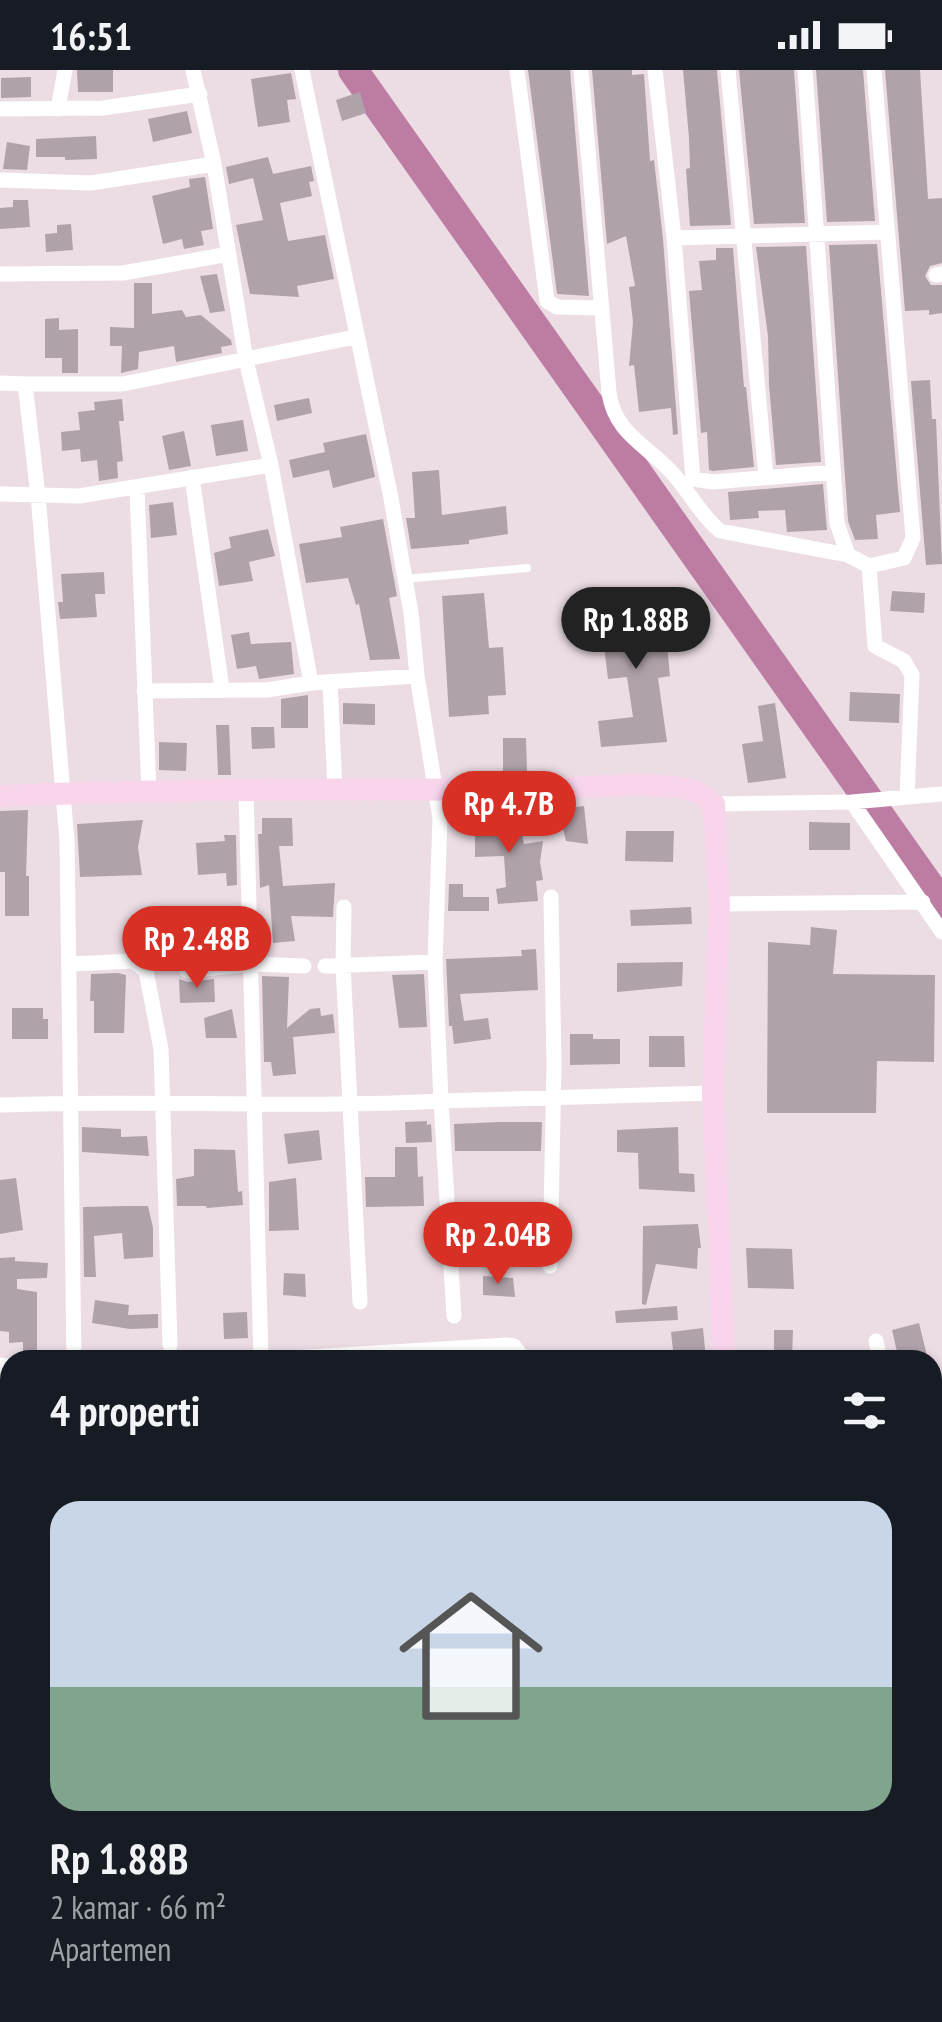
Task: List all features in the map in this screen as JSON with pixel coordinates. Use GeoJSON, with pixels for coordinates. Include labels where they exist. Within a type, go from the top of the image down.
{"type":"FeatureCollection","features":[{"type":"Feature","properties":{"kind":"main road"},"geometry":{"type":"LineString","coordinates":[[0,796],[335,788],[562,790],[644,785],[691,790],[714,804],[718,904],[713,1093],[724,1350]]}},
{"type":"Feature","properties":{"kind":"street"},"geometry":{"type":"LineString","coordinates":[[58,109],[65,70]]}},
{"type":"Feature","properties":{"kind":"street"},"geometry":{"type":"LineString","coordinates":[[193,70],[214,164],[246,360],[271,464],[310,684]]}},
{"type":"Feature","properties":{"kind":"street"},"geometry":{"type":"LineString","coordinates":[[302,70],[405,579],[416,676],[440,818],[436,962],[454,1316]]}},
{"type":"Feature","properties":{"kind":"street"},"geometry":{"type":"LineString","coordinates":[[517,70],[547,301],[557,307],[602,308]]}},
{"type":"Feature","properties":{"kind":"street"},"geometry":{"type":"LineString","coordinates":[[581,70],[610,401],[616,416],[650,455],[673,473],[704,518],[720,531],[848,554],[870,566],[904,558],[913,538],[874,70]]}},
{"type":"Feature","properties":{"kind":"street"},"geometry":{"type":"LineString","coordinates":[[655,70],[674,238],[693,479]]}},
{"type":"Feature","properties":{"kind":"street"},"geometry":{"type":"LineString","coordinates":[[728,70],[766,477]]}},
{"type":"Feature","properties":{"kind":"street"},"geometry":{"type":"LineString","coordinates":[[805,70],[837,523],[848,554]]}},
{"type":"Feature","properties":{"kind":"street"},"geometry":{"type":"LineString","coordinates":[[0,109],[128,106],[200,94]]}},
{"type":"Feature","properties":{"kind":"street"},"geometry":{"type":"LineString","coordinates":[[0,180],[91,183],[214,164]]}},
{"type":"Feature","properties":{"kind":"street"},"geometry":{"type":"LineString","coordinates":[[674,238],[887,232]]}},
{"type":"Feature","properties":{"kind":"street"},"geometry":{"type":"LineString","coordinates":[[0,274],[124,273],[228,254]]}},
{"type":"Feature","properties":{"kind":"street"},"geometry":{"type":"LineString","coordinates":[[0,383],[123,384],[356,337]]}},
{"type":"Feature","properties":{"kind":"street"},"geometry":{"type":"LineString","coordinates":[[25,384],[38,494],[62,794],[70,964],[74,1350]]}},
{"type":"Feature","properties":{"kind":"street"},"geometry":{"type":"LineString","coordinates":[[0,494],[79,496],[271,464]]}},
{"type":"Feature","properties":{"kind":"street"},"geometry":{"type":"LineString","coordinates":[[673,473],[713,482],[833,472]]}},
{"type":"Feature","properties":{"kind":"street"},"geometry":{"type":"LineString","coordinates":[[192,477],[222,689]]}},
{"type":"Feature","properties":{"kind":"street"},"geometry":{"type":"LineString","coordinates":[[137,489],[149,793]]}},
{"type":"Feature","properties":{"kind":"street"},"geometry":{"type":"LineString","coordinates":[[870,566],[875,646],[904,662],[912,675],[901,797]]}},
{"type":"Feature","properties":{"kind":"street"},"geometry":{"type":"LineString","coordinates":[[144,691],[267,690],[416,676]]}},
{"type":"Feature","properties":{"kind":"street"},"geometry":{"type":"LineString","coordinates":[[330,682],[335,788]]}},
{"type":"Feature","properties":{"kind":"street"},"geometry":{"type":"LineString","coordinates":[[246,792],[260,1350]]}},
{"type":"Feature","properties":{"kind":"street"},"geometry":{"type":"LineString","coordinates":[[714,804],[856,801],[942,794]]}},
{"type":"Feature","properties":{"kind":"street"},"geometry":{"type":"LineString","coordinates":[[856,801],[942,932]]}},
{"type":"Feature","properties":{"kind":"street"},"geometry":{"type":"LineString","coordinates":[[550,1266],[554,1098],[552,897]]}},
{"type":"Feature","properties":{"kind":"street"},"geometry":{"type":"LineString","coordinates":[[718,904],[922,902]]}},
{"type":"Feature","properties":{"kind":"street"},"geometry":{"type":"LineString","coordinates":[[344,907],[342,965],[360,1302]]}},
{"type":"Feature","properties":{"kind":"street"},"geometry":{"type":"LineString","coordinates":[[70,964],[133,960],[144,966],[160,1034],[170,1345]]}},
{"type":"Feature","properties":{"kind":"street"},"geometry":{"type":"LineString","coordinates":[[324,966],[436,962]]}},
{"type":"Feature","properties":{"kind":"street"},"geometry":{"type":"LineString","coordinates":[[187,971],[251,964],[304,966]]}},
{"type":"Feature","properties":{"kind":"street"},"geometry":{"type":"LineString","coordinates":[[0,1105],[161,1102],[350,1106],[713,1093]]}},
{"type":"Feature","properties":{"kind":"street"},"geometry":{"type":"LineString","coordinates":[[876,1341],[878,1350]]}},
{"type":"Feature","properties":{"kind":"street"},"geometry":{"type":"LineString","coordinates":[[480,1350],[514,1346],[517,1350]]}},
{"type":"Feature","properties":{"kind":"lane"},"geometry":{"type":"LineString","coordinates":[[405,579],[527,568]]}},
{"type":"Feature","properties":{"kind":"building"},"geometry":{"type":"Polygon","coordinates":[[[77,70],[113,70],[113,92],[78,92],[77,70]]]}},
{"type":"Feature","properties":{"kind":"building"},"geometry":{"type":"Polygon","coordinates":[[[528,70],[570,70],[589,296],[557,294],[528,70]]]}},
{"type":"Feature","properties":{"kind":"building"},"geometry":{"type":"Polygon","coordinates":[[[592,70],[632,70],[632,75],[644,74],[650,161],[654,160],[663,239],[678,434],[673,435],[671,408],[639,412],[634,365],[629,366],[633,322],[629,287],[635,286],[626,236],[607,244],[592,70]]]}},
{"type":"Feature","properties":{"kind":"building"},"geometry":{"type":"Polygon","coordinates":[[[683,70],[717,70],[731,225],[690,226],[683,70]]]}},
{"type":"Feature","properties":{"kind":"building"},"geometry":{"type":"Polygon","coordinates":[[[739,70],[794,70],[805,223],[754,224],[739,70]]]}},
{"type":"Feature","properties":{"kind":"building"},"geometry":{"type":"Polygon","coordinates":[[[816,70],[863,70],[875,221],[827,222],[816,70]]]}},
{"type":"Feature","properties":{"kind":"building"},"geometry":{"type":"Polygon","coordinates":[[[885,70],[920,70],[928,199],[942,198],[942,263],[930,266],[925,276],[931,285],[942,285],[942,313],[905,311],[885,70]]]}},
{"type":"Feature","properties":{"kind":"building"},"geometry":{"type":"Polygon","coordinates":[[[291,73],[296,99],[287,100],[290,122],[258,127],[251,79],[291,73]]]}},
{"type":"Feature","properties":{"kind":"building"},"geometry":{"type":"Polygon","coordinates":[[[31,77],[31,97],[1,98],[1,78],[31,77]]]}},
{"type":"Feature","properties":{"kind":"building"},"geometry":{"type":"Polygon","coordinates":[[[360,92],[366,113],[342,121],[336,100],[360,92]]]}},
{"type":"Feature","properties":{"kind":"building"},"geometry":{"type":"Polygon","coordinates":[[[187,111],[192,133],[153,142],[148,119],[187,111]]]}},
{"type":"Feature","properties":{"kind":"building"},"geometry":{"type":"Polygon","coordinates":[[[96,136],[97,159],[36,157],[36,139],[96,136]]]}},
{"type":"Feature","properties":{"kind":"building"},"geometry":{"type":"Polygon","coordinates":[[[7,142],[30,146],[27,170],[3,169],[7,142]]]}},
{"type":"Feature","properties":{"kind":"building"},"geometry":{"type":"Polygon","coordinates":[[[268,157],[273,174],[311,166],[312,196],[280,203],[288,241],[325,235],[334,279],[297,286],[299,297],[250,294],[236,225],[263,220],[253,178],[229,184],[226,167],[268,157]]]}},
{"type":"Feature","properties":{"kind":"building"},"geometry":{"type":"Polygon","coordinates":[[[205,177],[213,229],[201,231],[204,245],[184,249],[182,239],[163,244],[152,196],[190,187],[189,179],[205,177]]]}},
{"type":"Feature","properties":{"kind":"building"},"geometry":{"type":"Polygon","coordinates":[[[13,200],[28,200],[30,227],[0,229],[0,208],[13,207],[13,200]]]}},
{"type":"Feature","properties":{"kind":"building"},"geometry":{"type":"Polygon","coordinates":[[[71,224],[73,250],[46,252],[45,234],[57,233],[57,225],[71,224]]]}},
{"type":"Feature","properties":{"kind":"building"},"geometry":{"type":"Polygon","coordinates":[[[877,244],[900,512],[876,515],[878,539],[855,540],[848,521],[829,245],[877,244]]]}},
{"type":"Feature","properties":{"kind":"building"},"geometry":{"type":"Polygon","coordinates":[[[806,246],[821,462],[776,465],[768,336],[756,247],[806,246]]]}},
{"type":"Feature","properties":{"kind":"building"},"geometry":{"type":"Polygon","coordinates":[[[716,248],[733,248],[754,467],[713,471],[709,470],[707,432],[701,433],[689,291],[702,290],[699,261],[716,260],[716,248]]]}},
{"type":"Feature","properties":{"kind":"building"},"geometry":{"type":"Polygon","coordinates":[[[217,274],[225,311],[210,313],[200,276],[217,274]]]}},
{"type":"Feature","properties":{"kind":"building"},"geometry":{"type":"Polygon","coordinates":[[[134,283],[152,283],[152,314],[182,310],[186,317],[201,315],[232,345],[221,347],[222,353],[176,362],[174,346],[139,352],[138,369],[121,373],[122,346],[110,346],[110,327],[134,328],[134,283]]]}},
{"type":"Feature","properties":{"kind":"building"},"geometry":{"type":"Polygon","coordinates":[[[59,318],[59,330],[78,329],[78,373],[62,373],[62,358],[45,358],[45,319],[59,318]]]}},
{"type":"Feature","properties":{"kind":"building"},"geometry":{"type":"Polygon","coordinates":[[[930,380],[932,419],[936,419],[942,564],[926,565],[911,381],[930,380]]]}},
{"type":"Feature","properties":{"kind":"building"},"geometry":{"type":"Polygon","coordinates":[[[309,398],[312,413],[277,421],[274,405],[309,398]]]}},
{"type":"Feature","properties":{"kind":"building"},"geometry":{"type":"Polygon","coordinates":[[[122,399],[124,421],[119,421],[123,461],[117,462],[118,478],[99,481],[97,460],[81,462],[80,449],[62,451],[61,432],[80,430],[78,412],[95,410],[94,402],[122,399]]]}},
{"type":"Feature","properties":{"kind":"building"},"geometry":{"type":"Polygon","coordinates":[[[243,420],[248,451],[216,456],[211,425],[243,420]]]}},
{"type":"Feature","properties":{"kind":"building"},"geometry":{"type":"Polygon","coordinates":[[[184,431],[191,466],[169,470],[162,436],[184,431]]]}},
{"type":"Feature","properties":{"kind":"building"},"geometry":{"type":"Polygon","coordinates":[[[366,434],[375,477],[333,488],[329,470],[293,478],[289,460],[325,452],[323,443],[366,434]]]}},
{"type":"Feature","properties":{"kind":"building"},"geometry":{"type":"Polygon","coordinates":[[[439,470],[442,515],[506,506],[508,534],[469,540],[469,544],[411,549],[406,518],[415,518],[412,472],[439,470]]]}},
{"type":"Feature","properties":{"kind":"building"},"geometry":{"type":"Polygon","coordinates":[[[823,484],[827,530],[787,532],[785,510],[758,511],[759,518],[730,520],[728,492],[823,484]]]}},
{"type":"Feature","properties":{"kind":"building"},"geometry":{"type":"Polygon","coordinates":[[[173,502],[177,535],[151,538],[149,505],[173,502]]]}},
{"type":"Feature","properties":{"kind":"building"},"geometry":{"type":"Polygon","coordinates":[[[383,519],[397,596],[389,598],[400,659],[370,660],[359,604],[356,605],[348,578],[306,583],[299,544],[342,537],[340,527],[383,519]]]}},
{"type":"Feature","properties":{"kind":"building"},"geometry":{"type":"Polygon","coordinates":[[[268,529],[275,556],[249,562],[253,581],[219,586],[214,553],[231,548],[229,537],[268,529]]]}},
{"type":"Feature","properties":{"kind":"building"},"geometry":{"type":"Polygon","coordinates":[[[104,572],[105,594],[95,594],[97,617],[60,619],[61,574],[104,572]]]}},
{"type":"Feature","properties":{"kind":"building"},"geometry":{"type":"Polygon","coordinates":[[[892,591],[925,593],[924,613],[890,611],[892,591]]]}},
{"type":"Feature","properties":{"kind":"building"},"geometry":{"type":"Polygon","coordinates":[[[484,593],[489,648],[503,647],[506,695],[488,696],[489,714],[449,717],[442,596],[484,593]]]}},
{"type":"Feature","properties":{"kind":"building"},"geometry":{"type":"Polygon","coordinates":[[[615,604],[616,613],[663,604],[670,676],[658,678],[667,742],[601,747],[598,721],[633,717],[627,677],[608,679],[599,606],[615,604]]]}},
{"type":"Feature","properties":{"kind":"building"},"geometry":{"type":"Polygon","coordinates":[[[249,632],[251,644],[291,642],[294,674],[259,679],[256,666],[237,669],[231,635],[249,632]]]}},
{"type":"Feature","properties":{"kind":"building"},"geometry":{"type":"Polygon","coordinates":[[[850,692],[900,694],[899,723],[849,721],[850,692]]]}},
{"type":"Feature","properties":{"kind":"building"},"geometry":{"type":"Polygon","coordinates":[[[308,695],[308,728],[281,728],[281,699],[308,695]]]}},
{"type":"Feature","properties":{"kind":"building"},"geometry":{"type":"Polygon","coordinates":[[[343,703],[375,704],[375,725],[343,724],[343,703]]]}},
{"type":"Feature","properties":{"kind":"building"},"geometry":{"type":"Polygon","coordinates":[[[775,703],[786,778],[748,783],[742,744],[763,741],[758,706],[775,703]]]}},
{"type":"Feature","properties":{"kind":"building"},"geometry":{"type":"Polygon","coordinates":[[[216,725],[229,725],[231,775],[218,775],[216,725]]]}},
{"type":"Feature","properties":{"kind":"building"},"geometry":{"type":"Polygon","coordinates":[[[251,727],[274,727],[275,748],[252,749],[251,727]]]}},
{"type":"Feature","properties":{"kind":"building"},"geometry":{"type":"Polygon","coordinates":[[[503,738],[526,738],[527,772],[503,772],[503,738]]]}},
{"type":"Feature","properties":{"kind":"building"},"geometry":{"type":"Polygon","coordinates":[[[159,742],[187,743],[186,771],[159,770],[159,742]]]}},
{"type":"Feature","properties":{"kind":"building"},"geometry":{"type":"Polygon","coordinates":[[[584,806],[588,844],[566,841],[562,825],[566,808],[584,806]]]}},
{"type":"Feature","properties":{"kind":"building"},"geometry":{"type":"Polygon","coordinates":[[[28,810],[29,916],[5,916],[0,811],[28,810]]]}},
{"type":"Feature","properties":{"kind":"building"},"geometry":{"type":"Polygon","coordinates":[[[475,811],[508,811],[509,830],[521,830],[524,844],[543,841],[543,880],[536,881],[538,901],[498,904],[496,889],[506,887],[504,856],[475,857],[475,811]]]}},
{"type":"Feature","properties":{"kind":"building"},"geometry":{"type":"Polygon","coordinates":[[[262,818],[292,818],[293,846],[279,846],[283,886],[335,883],[333,917],[291,916],[295,941],[273,943],[269,885],[260,888],[258,834],[262,834],[262,818]]]}},
{"type":"Feature","properties":{"kind":"building"},"geometry":{"type":"Polygon","coordinates":[[[143,820],[138,847],[142,875],[80,877],[77,824],[143,820]]]}},
{"type":"Feature","properties":{"kind":"building"},"geometry":{"type":"Polygon","coordinates":[[[809,822],[850,823],[850,850],[809,850],[809,822]]]}},
{"type":"Feature","properties":{"kind":"building"},"geometry":{"type":"Polygon","coordinates":[[[626,831],[674,831],[673,862],[625,861],[626,831]]]}},
{"type":"Feature","properties":{"kind":"building"},"geometry":{"type":"Polygon","coordinates":[[[224,835],[236,835],[237,885],[227,886],[226,873],[198,875],[196,843],[225,841],[224,835]]]}},
{"type":"Feature","properties":{"kind":"building"},"geometry":{"type":"Polygon","coordinates":[[[449,884],[463,884],[463,897],[489,897],[489,911],[448,911],[449,884]]]}},
{"type":"Feature","properties":{"kind":"building"},"geometry":{"type":"Polygon","coordinates":[[[691,907],[692,924],[631,926],[630,910],[691,907]]]}},
{"type":"Feature","properties":{"kind":"building"},"geometry":{"type":"Polygon","coordinates":[[[811,927],[837,930],[833,974],[935,975],[934,1062],[877,1061],[876,1113],[767,1113],[768,942],[810,945],[811,927]]]}},
{"type":"Feature","properties":{"kind":"building"},"geometry":{"type":"Polygon","coordinates":[[[536,949],[538,990],[460,994],[464,1021],[488,1018],[491,1039],[454,1044],[449,1026],[446,959],[522,956],[521,950],[536,949]]]}},
{"type":"Feature","properties":{"kind":"building"},"geometry":{"type":"Polygon","coordinates":[[[683,962],[682,986],[617,992],[617,963],[683,962]]]}},
{"type":"Feature","properties":{"kind":"building"},"geometry":{"type":"Polygon","coordinates":[[[91,974],[126,975],[124,1033],[94,1033],[91,974]]]}},
{"type":"Feature","properties":{"kind":"building"},"geometry":{"type":"Polygon","coordinates":[[[424,974],[427,1027],[399,1028],[392,975],[424,974]]]}},
{"type":"Feature","properties":{"kind":"building"},"geometry":{"type":"Polygon","coordinates":[[[262,976],[289,977],[287,1028],[310,1009],[320,1008],[321,1016],[333,1014],[335,1033],[293,1037],[296,1074],[273,1076],[271,1062],[264,1062],[262,976]]]}},
{"type":"Feature","properties":{"kind":"building"},"geometry":{"type":"Polygon","coordinates":[[[179,979],[214,979],[215,1002],[180,1003],[179,979]]]}},
{"type":"Feature","properties":{"kind":"building"},"geometry":{"type":"Polygon","coordinates":[[[12,1008],[43,1008],[43,1019],[48,1019],[48,1039],[12,1039],[12,1008]]]}},
{"type":"Feature","properties":{"kind":"building"},"geometry":{"type":"Polygon","coordinates":[[[232,1009],[237,1038],[206,1038],[204,1018],[232,1009]]]}},
{"type":"Feature","properties":{"kind":"building"},"geometry":{"type":"Polygon","coordinates":[[[570,1034],[620,1039],[620,1064],[570,1065],[570,1034]]]}},
{"type":"Feature","properties":{"kind":"building"},"geometry":{"type":"Polygon","coordinates":[[[649,1036],[684,1036],[685,1067],[649,1067],[649,1036]]]}},
{"type":"Feature","properties":{"kind":"building"},"geometry":{"type":"Polygon","coordinates":[[[427,1121],[427,1125],[431,1124],[432,1142],[406,1143],[405,1122],[427,1121]]]}},
{"type":"Feature","properties":{"kind":"building"},"geometry":{"type":"Polygon","coordinates":[[[542,1122],[541,1151],[455,1151],[454,1124],[542,1122]]]}},
{"type":"Feature","properties":{"kind":"building"},"geometry":{"type":"Polygon","coordinates":[[[82,1127],[121,1129],[121,1137],[147,1136],[149,1156],[82,1152],[82,1127]]]}},
{"type":"Feature","properties":{"kind":"building"},"geometry":{"type":"Polygon","coordinates":[[[678,1127],[679,1173],[694,1174],[695,1192],[639,1189],[638,1153],[617,1152],[617,1130],[678,1127]]]}},
{"type":"Feature","properties":{"kind":"building"},"geometry":{"type":"Polygon","coordinates":[[[319,1130],[322,1160],[288,1164],[284,1134],[319,1130]]]}},
{"type":"Feature","properties":{"kind":"building"},"geometry":{"type":"Polygon","coordinates":[[[395,1147],[417,1147],[424,1206],[366,1207],[365,1177],[395,1177],[395,1147]]]}},
{"type":"Feature","properties":{"kind":"building"},"geometry":{"type":"Polygon","coordinates":[[[194,1149],[235,1150],[238,1192],[242,1191],[243,1205],[177,1206],[176,1179],[194,1176],[194,1149]]]}},
{"type":"Feature","properties":{"kind":"building"},"geometry":{"type":"Polygon","coordinates":[[[16,1178],[23,1230],[0,1234],[0,1180],[16,1178]]]}},
{"type":"Feature","properties":{"kind":"building"},"geometry":{"type":"Polygon","coordinates":[[[296,1178],[299,1230],[269,1231],[269,1182],[296,1178]]]}},
{"type":"Feature","properties":{"kind":"building"},"geometry":{"type":"Polygon","coordinates":[[[148,1206],[153,1257],[124,1259],[122,1233],[94,1236],[96,1277],[84,1277],[83,1207],[148,1206]]]}},
{"type":"Feature","properties":{"kind":"building"},"geometry":{"type":"Polygon","coordinates":[[[469,1222],[510,1222],[511,1236],[470,1236],[469,1222]]]}},
{"type":"Feature","properties":{"kind":"building"},"geometry":{"type":"Polygon","coordinates":[[[698,1224],[701,1248],[697,1269],[656,1264],[646,1305],[642,1304],[643,1226],[698,1224]]]}},
{"type":"Feature","properties":{"kind":"building"},"geometry":{"type":"Polygon","coordinates":[[[746,1248],[792,1249],[794,1289],[748,1288],[746,1248]]]}},
{"type":"Feature","properties":{"kind":"building"},"geometry":{"type":"Polygon","coordinates":[[[0,1258],[48,1263],[47,1278],[17,1279],[17,1289],[37,1292],[37,1350],[23,1350],[23,1342],[9,1343],[9,1332],[0,1331],[0,1258]]]}},
{"type":"Feature","properties":{"kind":"building"},"geometry":{"type":"Polygon","coordinates":[[[284,1273],[305,1274],[306,1297],[283,1295],[284,1273]]]}},
{"type":"Feature","properties":{"kind":"building"},"geometry":{"type":"Polygon","coordinates":[[[483,1276],[513,1278],[515,1297],[483,1295],[483,1276]]]}},
{"type":"Feature","properties":{"kind":"building"},"geometry":{"type":"Polygon","coordinates":[[[95,1300],[129,1305],[128,1315],[158,1314],[158,1328],[130,1329],[92,1323],[95,1300]]]}},
{"type":"Feature","properties":{"kind":"building"},"geometry":{"type":"Polygon","coordinates":[[[677,1306],[678,1320],[616,1323],[615,1311],[677,1306]]]}},
{"type":"Feature","properties":{"kind":"building"},"geometry":{"type":"Polygon","coordinates":[[[247,1312],[248,1338],[224,1339],[223,1313],[247,1312]]]}},
{"type":"Feature","properties":{"kind":"building"},"geometry":{"type":"Polygon","coordinates":[[[919,1323],[926,1350],[897,1350],[892,1330],[919,1323]]]}},
{"type":"Feature","properties":{"kind":"building"},"geometry":{"type":"Polygon","coordinates":[[[703,1328],[705,1350],[673,1350],[671,1332],[703,1328]]]}},
{"type":"Feature","properties":{"kind":"building"},"geometry":{"type":"Polygon","coordinates":[[[774,1330],[793,1330],[792,1350],[774,1350],[774,1330]]]}},
{"type":"Feature","properties":{"kind":"waterway"},"geometry":{"type":"LineString","coordinates":[[353,70],[942,904]]}}]}
